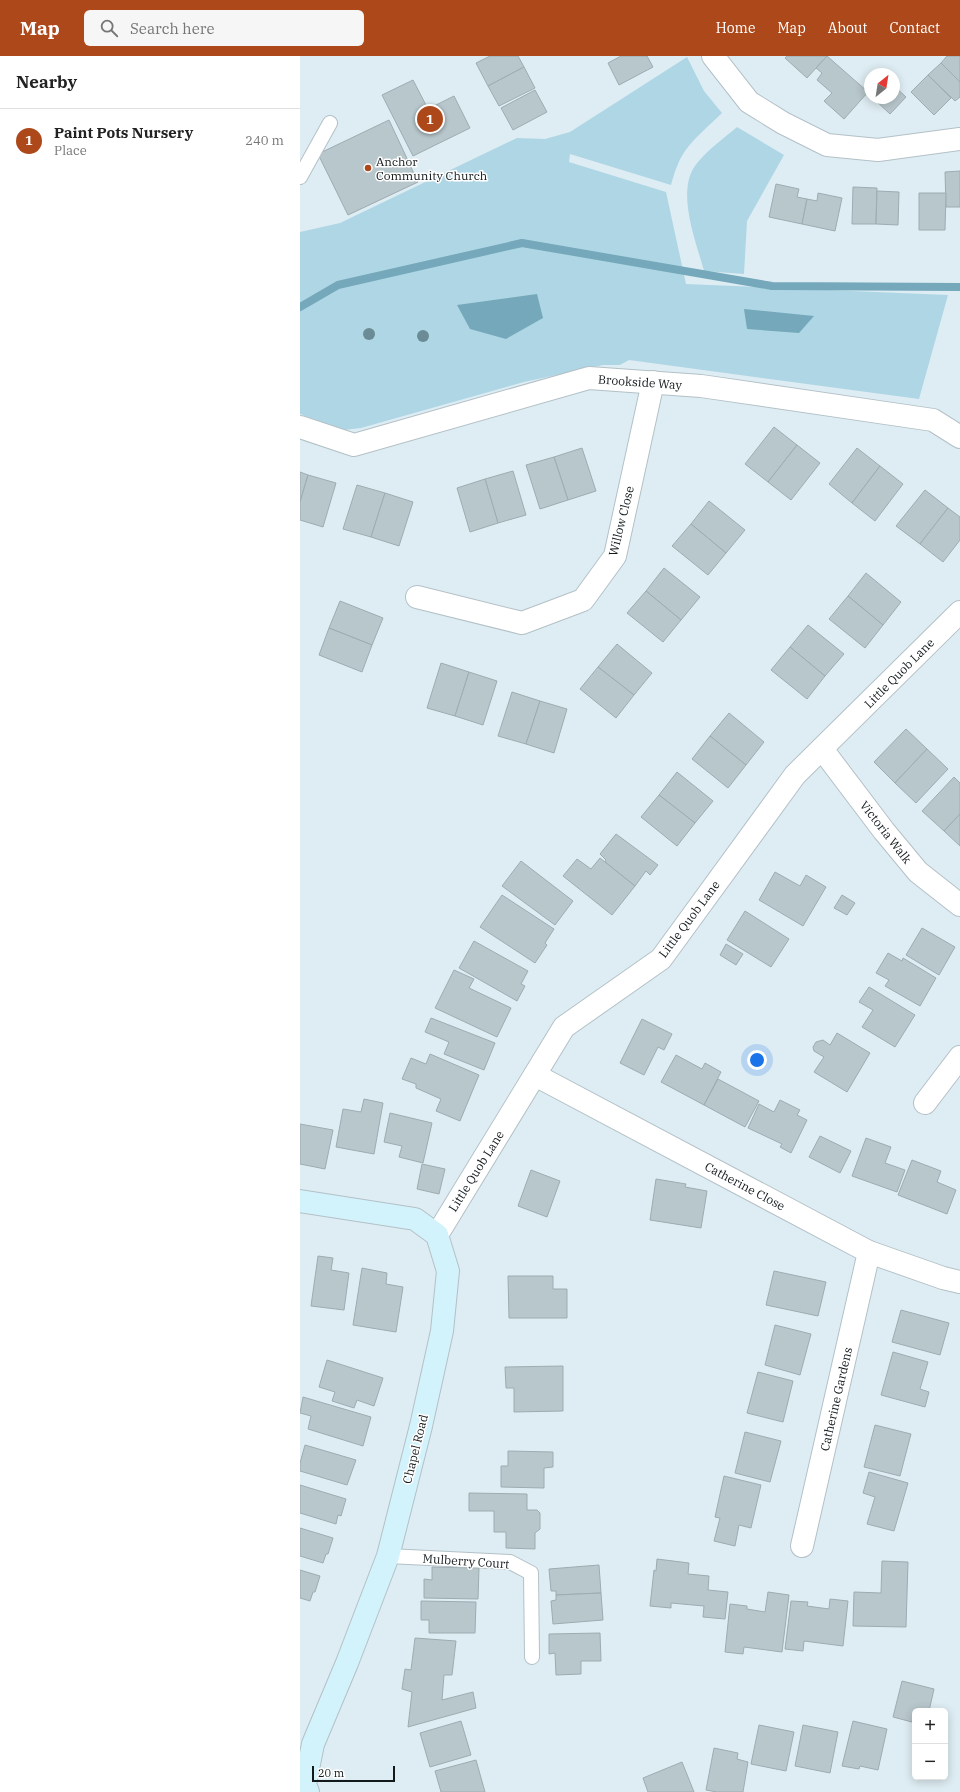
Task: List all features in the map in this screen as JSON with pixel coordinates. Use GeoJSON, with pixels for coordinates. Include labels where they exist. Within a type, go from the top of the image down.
{"type":"FeatureCollection","features":[{"type":"Feature","properties":{"kind":"street"},"geometry":{"type":"LineString","coordinates":[[713,56],[749,102],[783,123],[827,145],[878,150],[960,139]]}},
{"type":"Feature","properties":{"kind":"street","name":"Brookside Way"},"geometry":{"type":"LineString","coordinates":[[300,426],[354,445],[589,378],[701,386],[933,420],[960,436]]}},
{"type":"Feature","properties":{"kind":"street","name":"Willow Close"},"geometry":{"type":"LineString","coordinates":[[417,597],[522,623],[583,600],[615,556],[653,382]]}},
{"type":"Feature","properties":{"kind":"street","name":"Little Quob Lane"},"geometry":{"type":"LineString","coordinates":[[437,1235],[564,1027],[660,959],[795,775],[960,612]]}},
{"type":"Feature","properties":{"kind":"street","name":"Victoria Walk"},"geometry":{"type":"LineString","coordinates":[[822,749],[884,831],[918,872],[960,906]]}},
{"type":"Feature","properties":{"kind":"street"},"geometry":{"type":"LineString","coordinates":[[925,1103],[960,1056]]}},
{"type":"Feature","properties":{"kind":"street","name":"Catherine Close"},"geometry":{"type":"LineString","coordinates":[[535,1075],[869,1252],[942,1278],[960,1282]]}},
{"type":"Feature","properties":{"kind":"street"},"geometry":{"type":"LineString","coordinates":[[300,1201],[415,1219],[437,1235]]}},
{"type":"Feature","properties":{"kind":"street","name":"Chapel Road"},"geometry":{"type":"LineString","coordinates":[[308,1792],[305,1784],[313,1744],[347,1663],[388,1556],[421,1426],[442,1331],[448,1271],[437,1235]]}},
{"type":"Feature","properties":{"kind":"street","name":"Catherine Gardens"},"geometry":{"type":"LineString","coordinates":[[802,1546],[869,1252]]}},
{"type":"Feature","properties":{"kind":"lane"},"geometry":{"type":"LineString","coordinates":[[300,177],[330,123]]}},
{"type":"Feature","properties":{"kind":"lane","name":"Mulberry Court"},"geometry":{"type":"LineString","coordinates":[[388,1556],[510,1562],[531,1573],[532,1657]]}},
{"type":"Feature","properties":{"kind":"shaded area"},"geometry":{"type":"Polygon","coordinates":[[[687,57],[704,91],[722,113],[685,151],[678,163],[671,185],[570,154],[569,162],[666,192],[686,284],[948,295],[919,399],[629,360],[620,365],[603,365],[524,382],[361,428],[344,430],[300,414],[300,232],[340,223],[517,138],[545,139],[570,132],[687,57]]]}},
{"type":"Feature","properties":{"kind":"shaded area"},"geometry":{"type":"Polygon","coordinates":[[[737,127],[784,155],[747,221],[744,274],[704,271],[689,215],[687,200],[688,186],[691,173],[702,157],[737,127]]]}},
{"type":"Feature","properties":{"kind":"shaded area"},"geometry":{"type":"Polygon","coordinates":[[[537,294],[543,318],[506,339],[470,329],[457,305],[537,294]]]}},
{"type":"Feature","properties":{"kind":"shaded area"},"geometry":{"type":"Polygon","coordinates":[[[744,309],[814,316],[799,333],[747,329],[744,309]]]}},
{"type":"Feature","properties":{"kind":"building"},"geometry":{"type":"Polygon","coordinates":[[[490,56],[518,56],[524,67],[488,86],[476,63],[490,56]]]}},
{"type":"Feature","properties":{"kind":"building"},"geometry":{"type":"Polygon","coordinates":[[[621,56],[647,56],[653,67],[619,85],[608,63],[621,56]]]}},
{"type":"Feature","properties":{"kind":"building"},"geometry":{"type":"Polygon","coordinates":[[[787,56],[827,56],[807,78],[785,58],[787,56]]]}},
{"type":"Feature","properties":{"kind":"building"},"geometry":{"type":"Polygon","coordinates":[[[827,56],[864,88],[864,96],[844,119],[824,101],[832,93],[817,80],[822,73],[816,68],[827,56]]]}},
{"type":"Feature","properties":{"kind":"building"},"geometry":{"type":"Polygon","coordinates":[[[947,56],[960,56],[960,82],[941,63],[947,56]]]}},
{"type":"Feature","properties":{"kind":"building"},"geometry":{"type":"Polygon","coordinates":[[[941,63],[960,82],[960,97],[955,101],[928,75],[941,63]]]}},
{"type":"Feature","properties":{"kind":"building"},"geometry":{"type":"Polygon","coordinates":[[[524,67],[535,88],[499,106],[488,86],[524,67]]]}},
{"type":"Feature","properties":{"kind":"building"},"geometry":{"type":"Polygon","coordinates":[[[928,75],[951,98],[934,115],[911,92],[928,75]]]}},
{"type":"Feature","properties":{"kind":"building"},"geometry":{"type":"Polygon","coordinates":[[[413,80],[428,109],[454,96],[470,128],[413,156],[382,95],[413,80]]]}},
{"type":"Feature","properties":{"kind":"building"},"geometry":{"type":"Polygon","coordinates":[[[535,90],[547,112],[513,130],[501,108],[535,90]]]}},
{"type":"Feature","properties":{"kind":"building"},"geometry":{"type":"Polygon","coordinates":[[[900,92],[906,97],[900,103],[900,92]]]}},
{"type":"Feature","properties":{"kind":"building"},"geometry":{"type":"Polygon","coordinates":[[[879,104],[899,104],[890,114],[879,104]]]}},
{"type":"Feature","properties":{"kind":"building","name":"Anchor Community Church"},"geometry":{"type":"Polygon","coordinates":[[[389,120],[418,182],[348,215],[318,154],[389,120]]]}},
{"type":"Feature","properties":{"kind":"building"},"geometry":{"type":"Polygon","coordinates":[[[960,171],[960,207],[946,207],[945,172],[960,171]]]}},
{"type":"Feature","properties":{"kind":"building"},"geometry":{"type":"Polygon","coordinates":[[[776,184],[799,189],[797,197],[807,199],[802,224],[769,217],[776,184]]]}},
{"type":"Feature","properties":{"kind":"building"},"geometry":{"type":"Polygon","coordinates":[[[853,187],[877,188],[876,224],[852,224],[853,187]]]}},
{"type":"Feature","properties":{"kind":"building"},"geometry":{"type":"Polygon","coordinates":[[[877,191],[899,192],[898,225],[876,224],[877,191]]]}},
{"type":"Feature","properties":{"kind":"building"},"geometry":{"type":"Polygon","coordinates":[[[818,193],[842,198],[835,231],[802,224],[807,199],[817,201],[818,193]]]}},
{"type":"Feature","properties":{"kind":"building"},"geometry":{"type":"Polygon","coordinates":[[[919,193],[946,193],[945,230],[919,230],[919,193]]]}},
{"type":"Feature","properties":{"kind":"building"},"geometry":{"type":"Polygon","coordinates":[[[774,427],[797,445],[768,482],[745,464],[774,427]]]}},
{"type":"Feature","properties":{"kind":"building"},"geometry":{"type":"Polygon","coordinates":[[[797,445],[820,463],[791,500],[768,482],[797,445]]]}},
{"type":"Feature","properties":{"kind":"building"},"geometry":{"type":"Polygon","coordinates":[[[582,448],[596,491],[568,500],[554,457],[582,448]]]}},
{"type":"Feature","properties":{"kind":"building"},"geometry":{"type":"Polygon","coordinates":[[[857,448],[880,466],[852,503],[829,484],[857,448]]]}},
{"type":"Feature","properties":{"kind":"building"},"geometry":{"type":"Polygon","coordinates":[[[554,457],[568,500],[540,509],[526,465],[554,457]]]}},
{"type":"Feature","properties":{"kind":"building"},"geometry":{"type":"Polygon","coordinates":[[[880,466],[903,484],[875,521],[852,503],[880,466]]]}},
{"type":"Feature","properties":{"kind":"building"},"geometry":{"type":"Polygon","coordinates":[[[513,471],[526,515],[498,523],[485,479],[513,471]]]}},
{"type":"Feature","properties":{"kind":"building"},"geometry":{"type":"Polygon","coordinates":[[[300,472],[308,475],[300,502],[300,472]]]}},
{"type":"Feature","properties":{"kind":"building"},"geometry":{"type":"Polygon","coordinates":[[[308,475],[336,483],[323,527],[300,520],[300,502],[308,475]]]}},
{"type":"Feature","properties":{"kind":"building"},"geometry":{"type":"Polygon","coordinates":[[[485,479],[498,523],[470,532],[457,488],[485,479]]]}},
{"type":"Feature","properties":{"kind":"building"},"geometry":{"type":"Polygon","coordinates":[[[357,485],[385,493],[371,537],[343,529],[357,485]]]}},
{"type":"Feature","properties":{"kind":"building"},"geometry":{"type":"Polygon","coordinates":[[[925,490],[948,508],[920,544],[896,526],[925,490]]]}},
{"type":"Feature","properties":{"kind":"building"},"geometry":{"type":"Polygon","coordinates":[[[385,493],[413,502],[399,546],[371,537],[385,493]]]}},
{"type":"Feature","properties":{"kind":"building"},"geometry":{"type":"Polygon","coordinates":[[[709,501],[745,530],[726,553],[691,524],[709,501]]]}},
{"type":"Feature","properties":{"kind":"building"},"geometry":{"type":"Polygon","coordinates":[[[948,508],[960,517],[960,540],[943,562],[920,544],[948,508]]]}},
{"type":"Feature","properties":{"kind":"building"},"geometry":{"type":"Polygon","coordinates":[[[691,524],[726,553],[708,575],[672,546],[691,524]]]}},
{"type":"Feature","properties":{"kind":"building"},"geometry":{"type":"Polygon","coordinates":[[[664,568],[700,597],[681,620],[646,591],[664,568]]]}},
{"type":"Feature","properties":{"kind":"building"},"geometry":{"type":"Polygon","coordinates":[[[866,573],[901,602],[883,625],[848,596],[866,573]]]}},
{"type":"Feature","properties":{"kind":"building"},"geometry":{"type":"Polygon","coordinates":[[[646,591],[681,620],[663,642],[627,613],[646,591]]]}},
{"type":"Feature","properties":{"kind":"building"},"geometry":{"type":"Polygon","coordinates":[[[848,596],[883,625],[865,648],[829,619],[848,596]]]}},
{"type":"Feature","properties":{"kind":"building"},"geometry":{"type":"Polygon","coordinates":[[[340,601],[383,618],[372,645],[329,628],[340,601]]]}},
{"type":"Feature","properties":{"kind":"building"},"geometry":{"type":"Polygon","coordinates":[[[808,625],[844,654],[825,676],[790,647],[808,625]]]}},
{"type":"Feature","properties":{"kind":"building"},"geometry":{"type":"Polygon","coordinates":[[[329,628],[372,645],[362,672],[319,655],[329,628]]]}},
{"type":"Feature","properties":{"kind":"building"},"geometry":{"type":"Polygon","coordinates":[[[617,644],[652,673],[634,695],[598,667],[617,644]]]}},
{"type":"Feature","properties":{"kind":"building"},"geometry":{"type":"Polygon","coordinates":[[[790,647],[825,676],[807,699],[771,670],[790,647]]]}},
{"type":"Feature","properties":{"kind":"building"},"geometry":{"type":"Polygon","coordinates":[[[441,663],[469,672],[455,716],[427,708],[441,663]]]}},
{"type":"Feature","properties":{"kind":"building"},"geometry":{"type":"Polygon","coordinates":[[[598,667],[634,695],[616,718],[580,689],[598,667]]]}},
{"type":"Feature","properties":{"kind":"building"},"geometry":{"type":"Polygon","coordinates":[[[469,672],[497,681],[483,725],[455,716],[469,672]]]}},
{"type":"Feature","properties":{"kind":"building"},"geometry":{"type":"Polygon","coordinates":[[[512,692],[540,701],[526,744],[498,736],[512,692]]]}},
{"type":"Feature","properties":{"kind":"building"},"geometry":{"type":"Polygon","coordinates":[[[540,701],[567,709],[554,753],[526,744],[540,701]]]}},
{"type":"Feature","properties":{"kind":"building"},"geometry":{"type":"Polygon","coordinates":[[[729,713],[764,742],[746,765],[710,736],[729,713]]]}},
{"type":"Feature","properties":{"kind":"building"},"geometry":{"type":"Polygon","coordinates":[[[906,729],[927,749],[895,783],[874,762],[906,729]]]}},
{"type":"Feature","properties":{"kind":"building"},"geometry":{"type":"Polygon","coordinates":[[[710,736],[746,765],[728,788],[692,759],[710,736]]]}},
{"type":"Feature","properties":{"kind":"building"},"geometry":{"type":"Polygon","coordinates":[[[927,749],[948,769],[916,803],[895,783],[927,749]]]}},
{"type":"Feature","properties":{"kind":"building"},"geometry":{"type":"Polygon","coordinates":[[[677,772],[713,801],[695,823],[659,795],[677,772]]]}},
{"type":"Feature","properties":{"kind":"building"},"geometry":{"type":"Polygon","coordinates":[[[954,777],[960,783],[960,814],[944,831],[922,811],[954,777]]]}},
{"type":"Feature","properties":{"kind":"building"},"geometry":{"type":"Polygon","coordinates":[[[659,795],[695,823],[677,846],[641,817],[659,795]]]}},
{"type":"Feature","properties":{"kind":"building"},"geometry":{"type":"Polygon","coordinates":[[[960,814],[960,846],[944,831],[960,814]]]}},
{"type":"Feature","properties":{"kind":"building"},"geometry":{"type":"Polygon","coordinates":[[[616,834],[658,865],[650,875],[646,871],[635,886],[605,862],[606,860],[600,854],[616,834]]]}},
{"type":"Feature","properties":{"kind":"building"},"geometry":{"type":"Polygon","coordinates":[[[600,858],[635,886],[612,915],[563,876],[577,859],[591,869],[600,858]]]}},
{"type":"Feature","properties":{"kind":"building"},"geometry":{"type":"Polygon","coordinates":[[[521,861],[573,901],[555,925],[502,886],[521,861]]]}},
{"type":"Feature","properties":{"kind":"building"},"geometry":{"type":"Polygon","coordinates":[[[775,872],[800,886],[806,875],[826,887],[803,926],[759,900],[775,872]]]}},
{"type":"Feature","properties":{"kind":"building"},"geometry":{"type":"Polygon","coordinates":[[[502,895],[554,929],[545,943],[547,945],[535,963],[480,927],[502,895]]]}},
{"type":"Feature","properties":{"kind":"building"},"geometry":{"type":"Polygon","coordinates":[[[842,895],[855,903],[847,915],[834,908],[842,895]]]}},
{"type":"Feature","properties":{"kind":"building"},"geometry":{"type":"Polygon","coordinates":[[[745,911],[789,939],[771,967],[727,940],[745,911]]]}},
{"type":"Feature","properties":{"kind":"building"},"geometry":{"type":"Polygon","coordinates":[[[922,928],[955,947],[939,975],[906,955],[922,928]]]}},
{"type":"Feature","properties":{"kind":"building"},"geometry":{"type":"Polygon","coordinates":[[[474,941],[528,971],[521,984],[525,986],[517,1001],[459,968],[474,941]]]}},
{"type":"Feature","properties":{"kind":"building"},"geometry":{"type":"Polygon","coordinates":[[[726,944],[743,954],[736,965],[720,955],[726,944]]]}},
{"type":"Feature","properties":{"kind":"building"},"geometry":{"type":"Polygon","coordinates":[[[888,953],[902,961],[903,958],[936,978],[920,1006],[885,986],[889,980],[876,973],[888,953]]]}},
{"type":"Feature","properties":{"kind":"building"},"geometry":{"type":"Polygon","coordinates":[[[454,970],[474,979],[469,988],[511,1008],[497,1037],[435,1008],[454,970]]]}},
{"type":"Feature","properties":{"kind":"building"},"geometry":{"type":"Polygon","coordinates":[[[869,987],[915,1015],[895,1047],[862,1027],[873,1010],[859,1002],[869,987]]]}},
{"type":"Feature","properties":{"kind":"building"},"geometry":{"type":"Polygon","coordinates":[[[431,1018],[495,1043],[484,1070],[444,1054],[449,1042],[425,1032],[431,1018]]]}},
{"type":"Feature","properties":{"kind":"building"},"geometry":{"type":"Polygon","coordinates":[[[642,1019],[672,1034],[664,1050],[658,1047],[644,1075],[620,1063],[642,1019]]]}},
{"type":"Feature","properties":{"kind":"building"},"geometry":{"type":"Polygon","coordinates":[[[837,1033],[870,1053],[847,1092],[814,1072],[824,1057],[814,1051],[813,1047],[816,1042],[823,1040],[830,1045],[837,1033]]]}},
{"type":"Feature","properties":{"kind":"building"},"geometry":{"type":"Polygon","coordinates":[[[430,1054],[479,1075],[460,1121],[436,1111],[441,1099],[416,1088],[416,1084],[402,1079],[411,1058],[426,1064],[430,1054]]]}},
{"type":"Feature","properties":{"kind":"building"},"geometry":{"type":"Polygon","coordinates":[[[676,1055],[702,1069],[705,1063],[721,1072],[704,1105],[661,1082],[676,1055]]]}},
{"type":"Feature","properties":{"kind":"building"},"geometry":{"type":"Polygon","coordinates":[[[718,1079],[759,1101],[745,1127],[704,1105],[718,1079]]]}},
{"type":"Feature","properties":{"kind":"building"},"geometry":{"type":"Polygon","coordinates":[[[364,1099],[383,1103],[374,1154],[336,1147],[343,1109],[361,1112],[364,1099]]]}},
{"type":"Feature","properties":{"kind":"building"},"geometry":{"type":"Polygon","coordinates":[[[780,1100],[800,1110],[797,1115],[807,1120],[791,1153],[780,1147],[782,1144],[748,1128],[759,1104],[774,1112],[780,1100]]]}},
{"type":"Feature","properties":{"kind":"building"},"geometry":{"type":"Polygon","coordinates":[[[390,1113],[432,1123],[423,1163],[399,1157],[402,1146],[384,1142],[390,1113]]]}},
{"type":"Feature","properties":{"kind":"building"},"geometry":{"type":"Polygon","coordinates":[[[300,1124],[333,1130],[325,1169],[300,1164],[300,1124]]]}},
{"type":"Feature","properties":{"kind":"building"},"geometry":{"type":"Polygon","coordinates":[[[820,1136],[851,1151],[840,1173],[809,1157],[820,1136]]]}},
{"type":"Feature","properties":{"kind":"building"},"geometry":{"type":"Polygon","coordinates":[[[866,1138],[891,1147],[885,1163],[905,1170],[897,1192],[852,1176],[866,1138]]]}},
{"type":"Feature","properties":{"kind":"building"},"geometry":{"type":"Polygon","coordinates":[[[912,1160],[941,1171],[937,1182],[956,1190],[947,1214],[898,1195],[912,1160]]]}},
{"type":"Feature","properties":{"kind":"building"},"geometry":{"type":"Polygon","coordinates":[[[422,1164],[445,1169],[439,1194],[417,1189],[422,1164]]]}},
{"type":"Feature","properties":{"kind":"building"},"geometry":{"type":"Polygon","coordinates":[[[531,1170],[560,1181],[547,1217],[518,1206],[531,1170]]]}},
{"type":"Feature","properties":{"kind":"building"},"geometry":{"type":"Polygon","coordinates":[[[656,1179],[686,1184],[685,1187],[707,1191],[701,1228],[650,1220],[656,1179]]]}},
{"type":"Feature","properties":{"kind":"building"},"geometry":{"type":"Polygon","coordinates":[[[318,1256],[333,1258],[331,1270],[349,1273],[344,1310],[311,1306],[318,1256]]]}},
{"type":"Feature","properties":{"kind":"building"},"geometry":{"type":"Polygon","coordinates":[[[362,1268],[387,1273],[386,1284],[403,1287],[396,1332],[353,1325],[362,1268]]]}},
{"type":"Feature","properties":{"kind":"building"},"geometry":{"type":"Polygon","coordinates":[[[774,1271],[826,1282],[818,1316],[766,1305],[774,1271]]]}},
{"type":"Feature","properties":{"kind":"building"},"geometry":{"type":"Polygon","coordinates":[[[508,1276],[553,1276],[553,1289],[567,1289],[567,1318],[509,1318],[508,1276]]]}},
{"type":"Feature","properties":{"kind":"building"},"geometry":{"type":"Polygon","coordinates":[[[901,1310],[949,1323],[940,1355],[892,1342],[901,1310]]]}},
{"type":"Feature","properties":{"kind":"building"},"geometry":{"type":"Polygon","coordinates":[[[775,1325],[811,1334],[800,1375],[765,1365],[775,1325]]]}},
{"type":"Feature","properties":{"kind":"building"},"geometry":{"type":"Polygon","coordinates":[[[893,1352],[928,1362],[920,1389],[929,1392],[925,1407],[881,1395],[893,1352]]]}},
{"type":"Feature","properties":{"kind":"building"},"geometry":{"type":"Polygon","coordinates":[[[327,1360],[383,1378],[374,1406],[357,1400],[354,1408],[332,1401],[335,1392],[319,1387],[327,1360]]]}},
{"type":"Feature","properties":{"kind":"building"},"geometry":{"type":"Polygon","coordinates":[[[563,1366],[563,1411],[514,1412],[514,1388],[506,1388],[505,1367],[563,1366]]]}},
{"type":"Feature","properties":{"kind":"building"},"geometry":{"type":"Polygon","coordinates":[[[758,1372],[793,1381],[783,1422],[747,1413],[758,1372]]]}},
{"type":"Feature","properties":{"kind":"building"},"geometry":{"type":"Polygon","coordinates":[[[303,1397],[371,1417],[363,1446],[308,1429],[311,1416],[300,1413],[303,1397]]]}},
{"type":"Feature","properties":{"kind":"building"},"geometry":{"type":"Polygon","coordinates":[[[875,1425],[911,1434],[900,1476],[864,1467],[875,1425]]]}},
{"type":"Feature","properties":{"kind":"building"},"geometry":{"type":"Polygon","coordinates":[[[745,1432],[781,1441],[770,1482],[735,1473],[745,1432]]]}},
{"type":"Feature","properties":{"kind":"building"},"geometry":{"type":"Polygon","coordinates":[[[305,1445],[356,1460],[347,1485],[300,1471],[300,1463],[305,1445]]]}},
{"type":"Feature","properties":{"kind":"building"},"geometry":{"type":"Polygon","coordinates":[[[508,1451],[553,1452],[553,1467],[544,1468],[544,1488],[501,1487],[501,1466],[508,1466],[508,1451]]]}},
{"type":"Feature","properties":{"kind":"building"},"geometry":{"type":"Polygon","coordinates":[[[869,1472],[908,1483],[894,1531],[867,1524],[875,1497],[863,1493],[869,1472]]]}},
{"type":"Feature","properties":{"kind":"building"},"geometry":{"type":"Polygon","coordinates":[[[724,1476],[761,1485],[751,1528],[739,1525],[735,1546],[714,1541],[720,1518],[715,1517],[724,1476]]]}},
{"type":"Feature","properties":{"kind":"building"},"geometry":{"type":"Polygon","coordinates":[[[300,1485],[346,1499],[341,1516],[338,1515],[336,1524],[300,1513],[300,1485]]]}},
{"type":"Feature","properties":{"kind":"building"},"geometry":{"type":"Polygon","coordinates":[[[469,1493],[527,1494],[527,1510],[537,1510],[540,1513],[540,1529],[535,1533],[535,1549],[506,1548],[506,1532],[494,1532],[494,1511],[469,1511],[469,1493]]]}},
{"type":"Feature","properties":{"kind":"building"},"geometry":{"type":"Polygon","coordinates":[[[300,1528],[333,1538],[328,1554],[326,1554],[323,1563],[300,1556],[300,1528]]]}},
{"type":"Feature","properties":{"kind":"building"},"geometry":{"type":"Polygon","coordinates":[[[657,1559],[689,1563],[688,1574],[709,1576],[708,1590],[728,1592],[725,1619],[703,1617],[704,1606],[671,1603],[671,1608],[650,1606],[654,1570],[656,1571],[657,1559]]]}},
{"type":"Feature","properties":{"kind":"building"},"geometry":{"type":"Polygon","coordinates":[[[882,1561],[908,1562],[906,1627],[853,1626],[854,1592],[881,1593],[882,1561]]]}},
{"type":"Feature","properties":{"kind":"building"},"geometry":{"type":"Polygon","coordinates":[[[599,1565],[601,1593],[556,1595],[556,1591],[551,1591],[549,1569],[599,1565]]]}},
{"type":"Feature","properties":{"kind":"building"},"geometry":{"type":"Polygon","coordinates":[[[432,1567],[479,1568],[478,1599],[424,1598],[424,1579],[432,1580],[432,1567]]]}},
{"type":"Feature","properties":{"kind":"building"},"geometry":{"type":"Polygon","coordinates":[[[300,1570],[320,1576],[315,1592],[313,1592],[310,1601],[300,1598],[300,1570]]]}},
{"type":"Feature","properties":{"kind":"building"},"geometry":{"type":"Polygon","coordinates":[[[768,1592],[789,1595],[782,1652],[744,1647],[743,1654],[725,1652],[730,1604],[747,1606],[747,1609],[765,1612],[768,1592]]]}},
{"type":"Feature","properties":{"kind":"building"},"geometry":{"type":"Polygon","coordinates":[[[601,1593],[603,1620],[553,1624],[551,1601],[556,1600],[556,1595],[601,1593]]]}},
{"type":"Feature","properties":{"kind":"building"},"geometry":{"type":"Polygon","coordinates":[[[830,1599],[848,1601],[843,1646],[804,1641],[803,1651],[785,1649],[791,1601],[808,1602],[807,1606],[829,1609],[830,1599]]]}},
{"type":"Feature","properties":{"kind":"building"},"geometry":{"type":"Polygon","coordinates":[[[421,1601],[476,1602],[475,1633],[429,1633],[429,1620],[421,1620],[421,1601]]]}},
{"type":"Feature","properties":{"kind":"building"},"geometry":{"type":"Polygon","coordinates":[[[600,1633],[601,1661],[581,1661],[581,1674],[556,1675],[555,1653],[549,1654],[549,1634],[600,1633]]]}},
{"type":"Feature","properties":{"kind":"building"},"geometry":{"type":"Polygon","coordinates":[[[415,1638],[456,1641],[452,1675],[444,1675],[442,1700],[473,1692],[476,1708],[408,1727],[412,1692],[402,1689],[405,1669],[411,1670],[415,1638]]]}},
{"type":"Feature","properties":{"kind":"building"},"geometry":{"type":"Polygon","coordinates":[[[902,1681],[934,1689],[930,1708],[912,1708],[912,1722],[893,1717],[902,1681]]]}},
{"type":"Feature","properties":{"kind":"building"},"geometry":{"type":"Polygon","coordinates":[[[461,1721],[471,1755],[430,1767],[420,1733],[461,1721]]]}},
{"type":"Feature","properties":{"kind":"building"},"geometry":{"type":"Polygon","coordinates":[[[853,1721],[887,1729],[878,1770],[860,1766],[859,1769],[842,1766],[853,1721]]]}},
{"type":"Feature","properties":{"kind":"building"},"geometry":{"type":"Polygon","coordinates":[[[759,1725],[794,1732],[786,1771],[751,1764],[759,1725]]]}},
{"type":"Feature","properties":{"kind":"building"},"geometry":{"type":"Polygon","coordinates":[[[803,1725],[838,1732],[830,1773],[795,1766],[803,1725]]]}},
{"type":"Feature","properties":{"kind":"building"},"geometry":{"type":"Polygon","coordinates":[[[714,1748],[738,1753],[737,1759],[748,1762],[743,1792],[717,1792],[706,1790],[714,1748]]]}},
{"type":"Feature","properties":{"kind":"building"},"geometry":{"type":"Polygon","coordinates":[[[476,1760],[485,1792],[441,1792],[435,1771],[476,1760]]]}},
{"type":"Feature","properties":{"kind":"building"},"geometry":{"type":"Polygon","coordinates":[[[682,1762],[694,1792],[648,1792],[643,1778],[682,1762]]]}},
{"type":"Feature","properties":{"kind":"waterway"},"geometry":{"type":"LineString","coordinates":[[300,307],[338,285],[522,243],[772,286],[960,287]]}},
{"type":"Feature","properties":{"kind":"place","name":"Paint Pots Nursery"},"geometry":{"type":"Point","coordinates":[430,119]}},
{"type":"Feature","properties":{"kind":"place","name":"Anchor Community Church"},"geometry":{"type":"Point","coordinates":[368,168]}}]}
